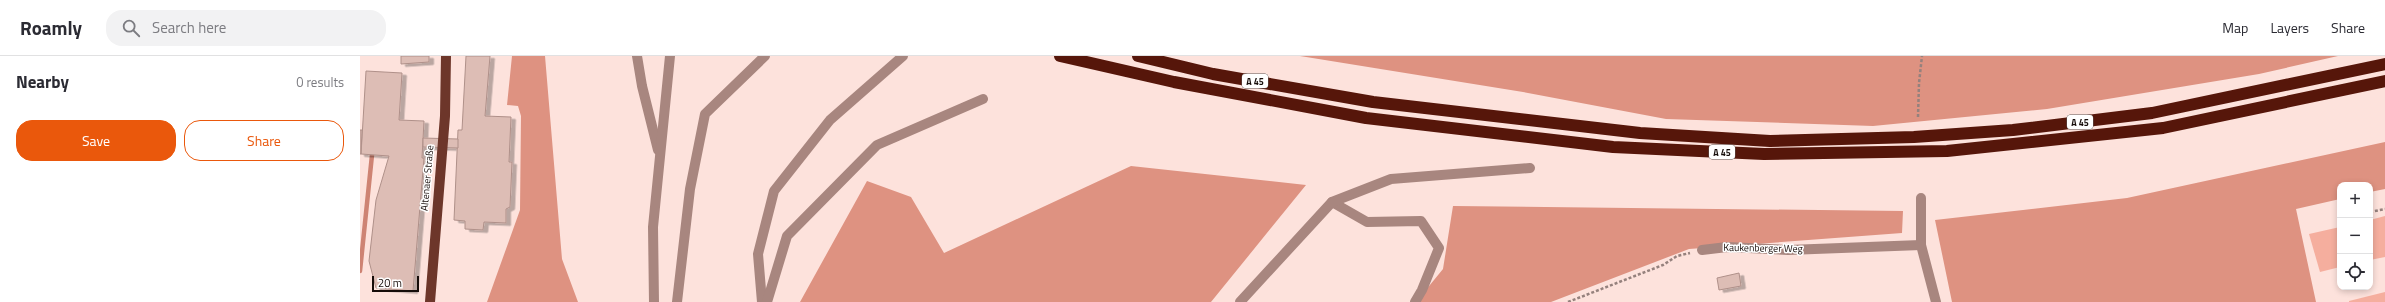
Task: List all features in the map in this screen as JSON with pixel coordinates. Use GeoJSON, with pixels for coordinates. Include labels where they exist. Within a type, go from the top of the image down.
{"type":"FeatureCollection","features":[{"type":"Feature","properties":{"kind":"highway","name":"A 45"},"geometry":{"type":"LineString","coordinates":[[1060,56],[1174,82],[1366,118],[1613,147],[1764,154],[1947,151],[2163,128],[2385,81]]}},
{"type":"Feature","properties":{"kind":"highway","name":"A 45"},"geometry":{"type":"LineString","coordinates":[[1138,56],[1214,74],[1373,102],[1640,133],[1770,140],[1921,137],[2013,130],[2144,114],[2385,64]]}},
{"type":"Feature","properties":{"kind":"main road","name":"Altenaer Straße"},"geometry":{"type":"LineString","coordinates":[[430,302],[444,116],[446,56]]}},
{"type":"Feature","properties":{"kind":"lane"},"geometry":{"type":"LineString","coordinates":[[638,56],[642,86],[660,158]]}},
{"type":"Feature","properties":{"kind":"lane"},"geometry":{"type":"LineString","coordinates":[[654,302],[653,228],[670,56]]}},
{"type":"Feature","properties":{"kind":"lane"},"geometry":{"type":"LineString","coordinates":[[677,302],[690,189],[705,114],[765,56]]}},
{"type":"Feature","properties":{"kind":"lane"},"geometry":{"type":"LineString","coordinates":[[762,302],[758,254],[774,191],[830,120],[903,56]]}},
{"type":"Feature","properties":{"kind":"lane"},"geometry":{"type":"LineString","coordinates":[[767,302],[787,236],[877,145],[983,99]]}},
{"type":"Feature","properties":{"kind":"lane"},"geometry":{"type":"LineString","coordinates":[[1240,302],[1332,202],[1390,179],[1530,168]]}},
{"type":"Feature","properties":{"kind":"lane"},"geometry":{"type":"LineString","coordinates":[[1921,198],[1921,245],[1936,302]]}},
{"type":"Feature","properties":{"kind":"lane"},"geometry":{"type":"LineString","coordinates":[[1332,202],[1367,222],[1421,221],[1439,248],[1422,290],[1414,302]]}},
{"type":"Feature","properties":{"kind":"lane","name":"Kaukenberger Weg"},"geometry":{"type":"LineString","coordinates":[[1702,250],[1727,247],[1788,250],[1921,245]]}},
{"type":"Feature","properties":{"kind":"path"},"geometry":{"type":"LineString","coordinates":[[1918,117],[1919,83],[1922,56]]}},
{"type":"Feature","properties":{"kind":"path"},"geometry":{"type":"LineString","coordinates":[[2373,211],[2385,208]]}},
{"type":"Feature","properties":{"kind":"path"},"geometry":{"type":"LineString","coordinates":[[1568,302],[1663,265],[1677,256],[1702,250]]}},
{"type":"Feature","properties":{"kind":"shaded area"},"geometry":{"type":"Polygon","coordinates":[[[512,56],[545,56],[562,259],[578,302],[487,302],[520,210],[521,116],[518,106],[507,105],[512,56]]]}},
{"type":"Feature","properties":{"kind":"shaded area"},"geometry":{"type":"Polygon","coordinates":[[[1300,56],[2338,56],[2259,74],[2047,109],[1873,126],[1666,119],[1523,92],[1300,56]]]}},
{"type":"Feature","properties":{"kind":"shaded area"},"geometry":{"type":"Polygon","coordinates":[[[2385,142],[2385,189],[2373,191],[2373,182],[2337,182],[2337,200],[2296,209],[2316,302],[1952,302],[1935,220],[2127,198],[2385,142]]]}},
{"type":"Feature","properties":{"kind":"shaded area"},"geometry":{"type":"Polygon","coordinates":[[[1131,166],[1306,185],[1211,302],[800,302],[867,181],[911,197],[944,253],[1131,166]]]}},
{"type":"Feature","properties":{"kind":"shaded area"},"geometry":{"type":"Polygon","coordinates":[[[1453,206],[1903,211],[1902,233],[1689,249],[1551,302],[1416,302],[1443,269],[1453,206]]]}},
{"type":"Feature","properties":{"kind":"shaded area"},"geometry":{"type":"Polygon","coordinates":[[[2385,216],[2385,257],[2373,259],[2373,254],[2373,219],[2385,216]]]}},
{"type":"Feature","properties":{"kind":"shaded area"},"geometry":{"type":"Polygon","coordinates":[[[2337,228],[2337,268],[2320,272],[2309,234],[2337,228]]]}},
{"type":"Feature","properties":{"kind":"shaded area"},"geometry":{"type":"Polygon","coordinates":[[[2385,292],[2385,302],[2349,302],[2349,301],[2385,292]]]}},
{"type":"Feature","properties":{"kind":"building"},"geometry":{"type":"Polygon","coordinates":[[[401,56],[429,56],[429,62],[401,64],[401,56]]]}},
{"type":"Feature","properties":{"kind":"building"},"geometry":{"type":"Polygon","coordinates":[[[466,56],[490,56],[485,116],[511,117],[509,162],[512,162],[510,207],[506,209],[506,223],[484,222],[483,230],[465,229],[465,221],[454,220],[458,130],[462,130],[466,56]]]}},
{"type":"Feature","properties":{"kind":"building"},"geometry":{"type":"Polygon","coordinates":[[[366,71],[402,73],[399,120],[424,121],[422,158],[424,158],[413,291],[376,288],[369,261],[376,200],[389,156],[361,154],[366,71]]]}},
{"type":"Feature","properties":{"kind":"building"},"geometry":{"type":"Polygon","coordinates":[[[360,130],[362,130],[361,154],[360,154],[360,130]]]}},
{"type":"Feature","properties":{"kind":"building"},"geometry":{"type":"Polygon","coordinates":[[[423,138],[458,139],[458,148],[423,147],[423,138]]]}},
{"type":"Feature","properties":{"kind":"building"},"geometry":{"type":"Polygon","coordinates":[[[1739,273],[1741,286],[1719,290],[1717,278],[1739,273]]]}},
{"type":"Feature","properties":{"kind":"waterway"},"geometry":{"type":"LineString","coordinates":[[360,271],[372,155]]}}]}
